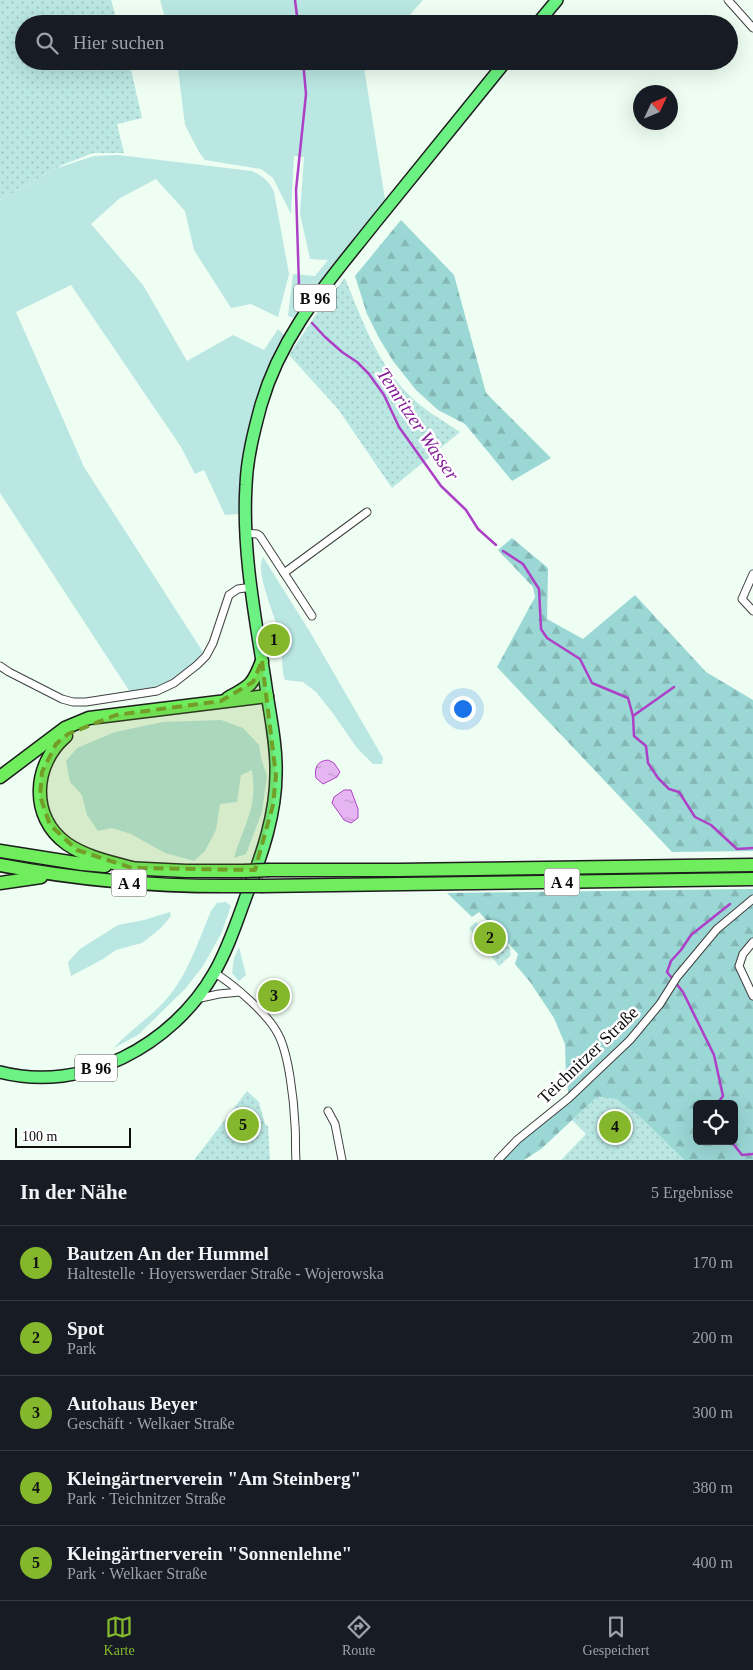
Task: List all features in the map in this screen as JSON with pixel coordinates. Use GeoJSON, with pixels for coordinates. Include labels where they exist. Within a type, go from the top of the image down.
{"type":"FeatureCollection","features":[{"type":"Feature","properties":{"kind":"highway"},"geometry":{"type":"LineString","coordinates":[[221,701],[247,688],[253,682],[262,661]]}},
{"type":"Feature","properties":{"kind":"highway"},"geometry":{"type":"LineString","coordinates":[[0,777],[65,728],[89,718],[267,696]]}},
{"type":"Feature","properties":{"kind":"highway"},"geometry":{"type":"LineString","coordinates":[[116,715],[79,728],[56,744],[47,758],[42,772],[40,796],[45,815],[61,839],[87,855],[132,868]]}},
{"type":"Feature","properties":{"kind":"highway","name":"A 4"},"geometry":{"type":"LineString","coordinates":[[0,851],[82,864],[186,871],[753,865]]}},
{"type":"Feature","properties":{"kind":"highway","name":"A 4"},"geometry":{"type":"LineString","coordinates":[[0,866],[54,875],[143,884],[204,887],[753,879]]}},
{"type":"Feature","properties":{"kind":"highway"},"geometry":{"type":"LineString","coordinates":[[0,883],[54,875]]}},
{"type":"Feature","properties":{"kind":"main road"},"geometry":{"type":"LineString","coordinates":[[544,15],[557,0]]}},
{"type":"Feature","properties":{"kind":"main road","name":"B 96"},"geometry":{"type":"LineString","coordinates":[[0,1072],[28,1077],[63,1076],[100,1067],[136,1051],[172,1026],[196,999],[214,973],[233,932],[266,838],[273,805],[276,776],[275,747],[246,532],[246,483],[251,444],[266,389],[281,352],[311,303],[499,70]]}},
{"type":"Feature","properties":{"kind":"street"},"geometry":{"type":"LineString","coordinates":[[728,0],[753,28]]}},
{"type":"Feature","properties":{"kind":"street"},"geometry":{"type":"LineString","coordinates":[[284,573],[367,512]]}},
{"type":"Feature","properties":{"kind":"street"},"geometry":{"type":"LineString","coordinates":[[246,532],[260,536],[312,616]]}},
{"type":"Feature","properties":{"kind":"street"},"geometry":{"type":"LineString","coordinates":[[753,574],[742,599],[753,611]]}},
{"type":"Feature","properties":{"kind":"street"},"geometry":{"type":"LineString","coordinates":[[0,666],[62,699],[73,702],[86,702],[157,691],[174,683],[206,656],[213,643],[229,595],[238,589],[252,587]]}},
{"type":"Feature","properties":{"kind":"street","name":"Teichnitzer Straße"},"geometry":{"type":"LineString","coordinates":[[498,1160],[517,1140],[569,1098],[630,1040],[654,1012],[682,971],[717,929],[753,899]]}},
{"type":"Feature","properties":{"kind":"street"},"geometry":{"type":"LineString","coordinates":[[753,942],[743,954],[739,966],[753,996]]}},
{"type":"Feature","properties":{"kind":"street"},"geometry":{"type":"LineString","coordinates":[[214,973],[240,992],[264,1014],[278,1033],[288,1066],[295,1125],[296,1160]]}},
{"type":"Feature","properties":{"kind":"street"},"geometry":{"type":"LineString","coordinates":[[196,999],[240,992]]}},
{"type":"Feature","properties":{"kind":"street"},"geometry":{"type":"LineString","coordinates":[[328,1111],[335,1124],[342,1160]]}},
{"type":"Feature","properties":{"kind":"highlighted area"},"geometry":{"type":"Polygon","coordinates":[[[262,661],[276,776],[273,805],[255,870],[132,868],[77,850],[50,825],[40,796],[42,772],[56,744],[68,734],[116,715],[221,701],[253,682],[262,661]]]}},
{"type":"Feature","properties":{"kind":"shaded area"},"geometry":{"type":"Polygon","coordinates":[[[0,0],[111,0],[115,15],[15,15],[15,70],[131,70],[142,118],[117,124],[124,153],[93,153],[62,165],[0,200],[0,0]]]}},
{"type":"Feature","properties":{"kind":"shaded area"},"geometry":{"type":"Polygon","coordinates":[[[160,0],[423,0],[410,15],[164,15],[160,0]]]}},
{"type":"Feature","properties":{"kind":"shaded area"},"geometry":{"type":"Polygon","coordinates":[[[178,70],[364,70],[385,199],[293,318],[288,316],[293,274],[315,276],[328,260],[310,259],[300,214],[304,157],[294,156],[291,214],[273,178],[261,169],[205,160],[185,125],[178,70]]]}},
{"type":"Feature","properties":{"kind":"shaded area"},"geometry":{"type":"Polygon","coordinates":[[[118,155],[252,171],[263,177],[274,192],[289,274],[278,317],[251,304],[231,308],[194,250],[185,211],[156,179],[120,198],[91,224],[143,285],[187,361],[233,335],[264,350],[278,329],[284,335],[264,381],[245,448],[239,514],[225,515],[204,470],[195,474],[181,447],[71,285],[16,312],[84,467],[203,652],[194,663],[172,682],[156,689],[130,692],[0,493],[0,200],[57,168],[94,156],[118,155]]]}},
{"type":"Feature","properties":{"kind":"shaded area"},"geometry":{"type":"Polygon","coordinates":[[[345,278],[379,355],[388,370],[421,406],[460,432],[392,488],[338,409],[289,355],[319,310],[345,278]]]}},
{"type":"Feature","properties":{"kind":"shaded area"},"geometry":{"type":"Polygon","coordinates":[[[263,557],[310,632],[383,758],[382,764],[373,764],[357,748],[316,692],[303,682],[285,680],[280,637],[261,574],[263,557]]]}},
{"type":"Feature","properties":{"kind":"shaded area"},"geometry":{"type":"Polygon","coordinates":[[[221,720],[243,728],[259,745],[267,776],[262,812],[246,854],[234,858],[252,806],[252,770],[241,775],[237,802],[220,804],[216,830],[205,851],[194,861],[165,853],[131,834],[112,828],[98,831],[87,815],[82,795],[70,782],[66,761],[77,748],[115,732],[163,722],[221,720]]]}},
{"type":"Feature","properties":{"kind":"shaded area"},"geometry":{"type":"Polygon","coordinates":[[[226,902],[231,906],[221,934],[203,966],[185,989],[138,1035],[114,1048],[169,996],[190,962],[211,911],[217,903],[226,902]]]}},
{"type":"Feature","properties":{"kind":"shaded area"},"geometry":{"type":"Polygon","coordinates":[[[170,912],[171,916],[161,928],[142,943],[116,950],[71,976],[68,962],[80,949],[118,925],[170,912]]]}},
{"type":"Feature","properties":{"kind":"shaded area"},"geometry":{"type":"Polygon","coordinates":[[[476,922],[481,927],[488,922],[511,949],[511,955],[499,966],[469,928],[476,922]]]}},
{"type":"Feature","properties":{"kind":"shaded area"},"geometry":{"type":"Polygon","coordinates":[[[239,947],[246,975],[239,981],[232,973],[234,958],[239,947]]]}},
{"type":"Feature","properties":{"kind":"shaded area"},"geometry":{"type":"Polygon","coordinates":[[[247,1091],[259,1102],[265,1124],[268,1126],[270,1160],[194,1160],[247,1091]]]}},
{"type":"Feature","properties":{"kind":"shaded area"},"geometry":{"type":"Polygon","coordinates":[[[597,1097],[616,1099],[642,1119],[684,1160],[561,1160],[586,1134],[572,1120],[597,1097]]]}},
{"type":"Feature","properties":{"kind":"green space"},"geometry":{"type":"Polygon","coordinates":[[[401,220],[454,275],[486,393],[551,458],[512,481],[465,424],[438,410],[416,390],[393,361],[367,314],[355,276],[401,220]]]}},
{"type":"Feature","properties":{"kind":"green space"},"geometry":{"type":"Polygon","coordinates":[[[512,538],[548,568],[547,619],[583,639],[635,595],[706,672],[753,700],[753,851],[672,852],[497,667],[535,597],[533,587],[498,550],[512,538]]]}},
{"type":"Feature","properties":{"kind":"green space"},"geometry":{"type":"Polygon","coordinates":[[[753,889],[753,942],[739,966],[753,996],[753,1160],[684,1160],[642,1119],[616,1099],[597,1097],[541,1149],[524,1160],[498,1160],[569,1098],[566,1078],[565,1044],[554,1018],[530,982],[515,964],[518,954],[479,912],[472,917],[447,893],[753,889]]]}},
{"type":"Feature","properties":{"kind":"water"},"geometry":{"type":"Polygon","coordinates":[[[328,760],[334,763],[340,772],[337,777],[323,784],[316,778],[315,771],[319,763],[328,760]]]}},
{"type":"Feature","properties":{"kind":"water"},"geometry":{"type":"Polygon","coordinates":[[[344,790],[351,790],[358,809],[358,818],[351,823],[344,820],[332,803],[334,797],[344,790]]]}},
{"type":"Feature","properties":{"kind":"waterway","name":"Temritzer Wasser"},"geometry":{"type":"LineString","coordinates":[[295,0],[297,15]]}},
{"type":"Feature","properties":{"kind":"waterway","name":"Temritzer Wasser"},"geometry":{"type":"LineString","coordinates":[[299,286],[296,190],[306,94],[304,70]]}},
{"type":"Feature","properties":{"kind":"waterway","name":"Temritzer Wasser"},"geometry":{"type":"LineString","coordinates":[[312,323],[325,337],[369,374],[384,395],[399,427],[441,486],[466,510],[478,529],[496,545]]}},
{"type":"Feature","properties":{"kind":"waterway","name":"Temritzer Wasser"},"geometry":{"type":"LineString","coordinates":[[503,551],[523,564],[539,589],[541,629],[547,638],[580,659],[592,683],[628,698],[633,716],[634,736],[646,746],[648,763],[658,778],[669,789],[679,792],[695,817],[711,825],[737,849],[753,848]]}},
{"type":"Feature","properties":{"kind":"waterway"},"geometry":{"type":"LineString","coordinates":[[633,716],[674,687]]}},
{"type":"Feature","properties":{"kind":"waterway","name":"Temritzer Wasser"},"geometry":{"type":"LineString","coordinates":[[720,1100],[723,1096],[714,1055],[683,992],[667,972],[671,961],[691,935],[730,904]]}},
{"type":"Feature","properties":{"kind":"waterway","name":"Temritzer Wasser"},"geometry":{"type":"LineString","coordinates":[[734,1145],[742,1155],[753,1154]]}},
{"type":"Feature","properties":{"kind":"place","name":"Bautzen An der Hummel"},"geometry":{"type":"Point","coordinates":[274,640]}},
{"type":"Feature","properties":{"kind":"place","name":"Spot"},"geometry":{"type":"Point","coordinates":[490,938]}},
{"type":"Feature","properties":{"kind":"place","name":"Autohaus Beyer"},"geometry":{"type":"Point","coordinates":[274,996]}},
{"type":"Feature","properties":{"kind":"place","name":"Kleingärtnerverein \"Sonnenlehne\""},"geometry":{"type":"Point","coordinates":[243,1125]}},
{"type":"Feature","properties":{"kind":"place","name":"Kleingärtnerverein \"Am Steinberg\""},"geometry":{"type":"Point","coordinates":[615,1127]}}]}
